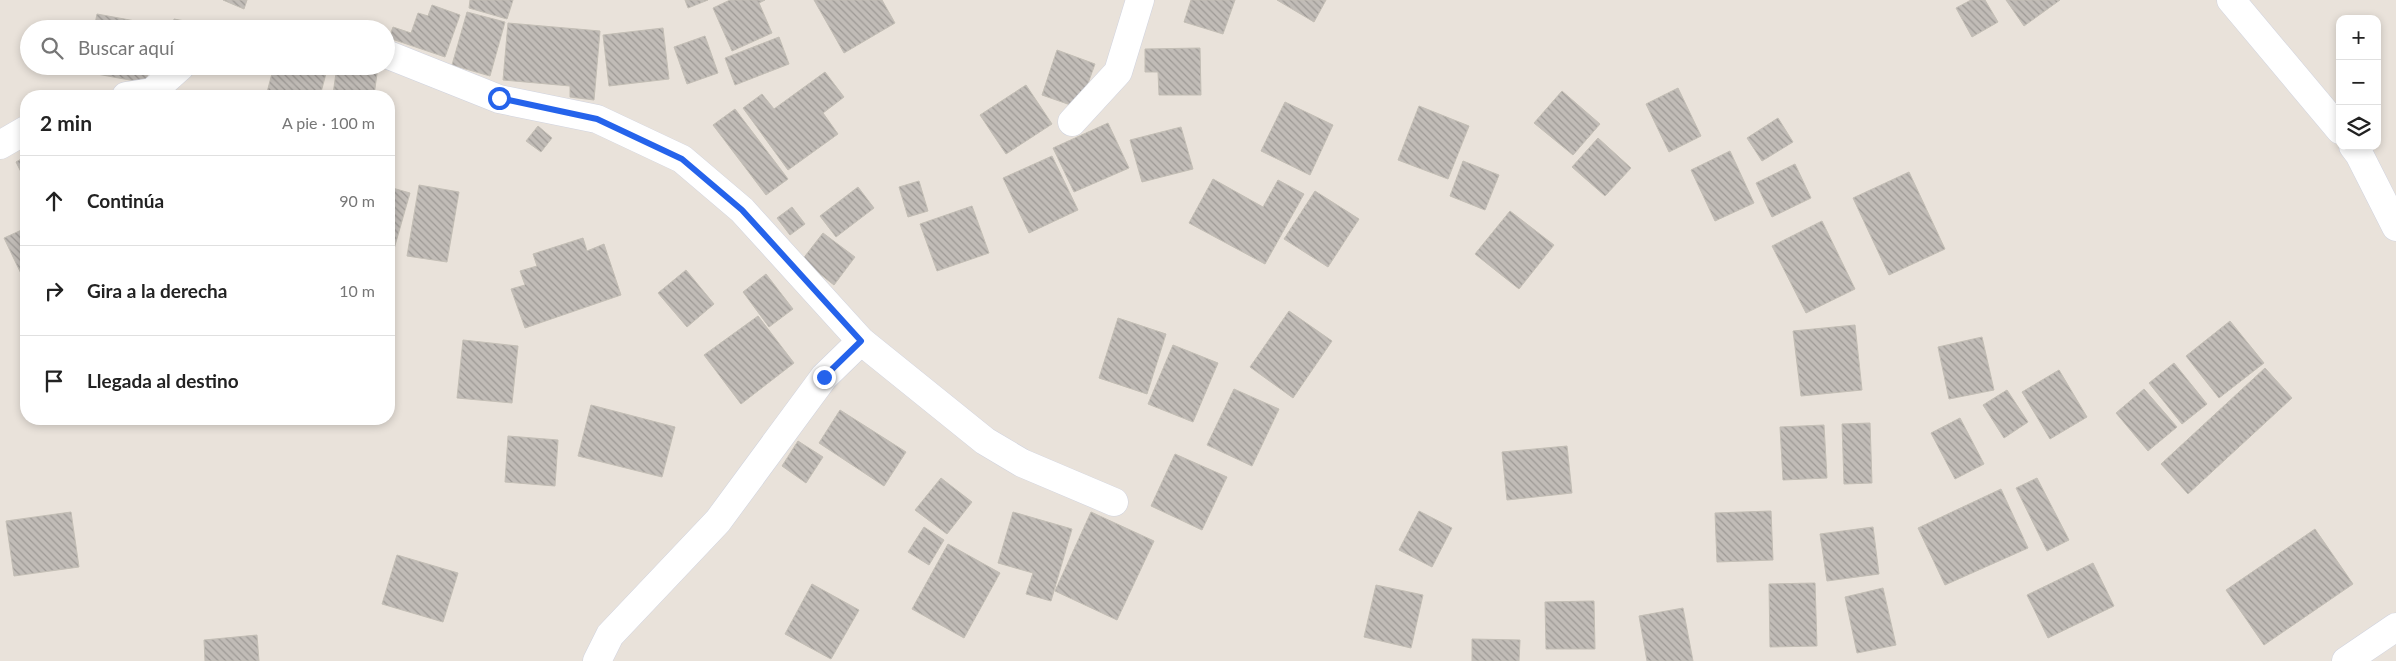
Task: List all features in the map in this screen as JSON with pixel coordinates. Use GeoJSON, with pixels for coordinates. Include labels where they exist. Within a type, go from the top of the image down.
{"type":"FeatureCollection","features":[{"type":"Feature","properties":{"kind":"street"},"geometry":{"type":"LineString","coordinates":[[1072,122],[1118,72],[1140,0]]}},
{"type":"Feature","properties":{"kind":"street"},"geometry":{"type":"LineString","coordinates":[[2231,0],[2336,125]]}},
{"type":"Feature","properties":{"kind":"street"},"geometry":{"type":"LineString","coordinates":[[395,58],[499,98],[597,119],[682,159],[742,210],[861,341],[985,441],[1022,463],[1114,502]]}},
{"type":"Feature","properties":{"kind":"street"},"geometry":{"type":"LineString","coordinates":[[154,90],[171,75]]}},
{"type":"Feature","properties":{"kind":"street"},"geometry":{"type":"LineString","coordinates":[[0,145],[20,133]]}},
{"type":"Feature","properties":{"kind":"street"},"geometry":{"type":"LineString","coordinates":[[2356,150],[2396,227]]}},
{"type":"Feature","properties":{"kind":"street"},"geometry":{"type":"LineString","coordinates":[[596,661],[610,635],[718,522],[824,377],[861,341]]}},
{"type":"Feature","properties":{"kind":"street"},"geometry":{"type":"LineString","coordinates":[[2346,661],[2396,627]]}},
{"type":"Feature","properties":{"kind":"building"},"geometry":{"type":"Polygon","coordinates":[[[223,0],[247,0],[244,9],[223,0]]]}},
{"type":"Feature","properties":{"kind":"building"},"geometry":{"type":"Polygon","coordinates":[[[470,0],[513,0],[507,19],[469,8],[470,0]]]}},
{"type":"Feature","properties":{"kind":"building"},"geometry":{"type":"Polygon","coordinates":[[[685,0],[708,0],[688,8],[685,0]]]}},
{"type":"Feature","properties":{"kind":"building"},"geometry":{"type":"Polygon","coordinates":[[[730,0],[765,0],[759,3],[772,33],[732,51],[713,8],[730,0]]]}},
{"type":"Feature","properties":{"kind":"building"},"geometry":{"type":"Polygon","coordinates":[[[814,0],[882,0],[895,23],[844,53],[814,0]]]}},
{"type":"Feature","properties":{"kind":"building"},"geometry":{"type":"Polygon","coordinates":[[[1191,0],[1235,0],[1223,34],[1184,22],[1191,0]]]}},
{"type":"Feature","properties":{"kind":"building"},"geometry":{"type":"Polygon","coordinates":[[[1277,0],[1326,0],[1314,22],[1277,0]]]}},
{"type":"Feature","properties":{"kind":"building"},"geometry":{"type":"Polygon","coordinates":[[[1971,0],[1985,0],[1998,22],[1972,37],[1956,8],[1971,0]]]}},
{"type":"Feature","properties":{"kind":"building"},"geometry":{"type":"Polygon","coordinates":[[[2006,0],[2060,0],[2024,26],[2006,0]]]}},
{"type":"Feature","properties":{"kind":"building"},"geometry":{"type":"Polygon","coordinates":[[[432,5],[460,15],[445,57],[395,40],[395,28],[411,33],[418,13],[428,16],[432,5]]]}},
{"type":"Feature","properties":{"kind":"building"},"geometry":{"type":"Polygon","coordinates":[[[467,12],[505,22],[490,76],[452,65],[467,12]]]}},
{"type":"Feature","properties":{"kind":"building"},"geometry":{"type":"Polygon","coordinates":[[[97,14],[130,20],[96,20],[97,14]]]}},
{"type":"Feature","properties":{"kind":"building"},"geometry":{"type":"Polygon","coordinates":[[[508,23],[600,31],[594,100],[570,97],[570,86],[503,80],[508,23]]]}},
{"type":"Feature","properties":{"kind":"building"},"geometry":{"type":"Polygon","coordinates":[[[663,28],[669,79],[609,86],[603,35],[663,28]]]}},
{"type":"Feature","properties":{"kind":"building"},"geometry":{"type":"Polygon","coordinates":[[[705,36],[718,73],[687,84],[674,47],[705,36]]]}},
{"type":"Feature","properties":{"kind":"building"},"geometry":{"type":"Polygon","coordinates":[[[779,37],[789,64],[735,85],[725,58],[779,37]]]}},
{"type":"Feature","properties":{"kind":"building"},"geometry":{"type":"Polygon","coordinates":[[[1200,48],[1201,95],[1159,95],[1158,72],[1145,72],[1145,49],[1200,48]]]}},
{"type":"Feature","properties":{"kind":"building"},"geometry":{"type":"Polygon","coordinates":[[[1057,50],[1095,64],[1079,108],[1042,95],[1057,50]]]}},
{"type":"Feature","properties":{"kind":"building"},"geometry":{"type":"Polygon","coordinates":[[[825,72],[844,97],[823,113],[838,134],[788,170],[743,108],[762,94],[774,109],[825,72]]]}},
{"type":"Feature","properties":{"kind":"building"},"geometry":{"type":"Polygon","coordinates":[[[102,75],[147,75],[146,83],[102,75]]]}},
{"type":"Feature","properties":{"kind":"building"},"geometry":{"type":"Polygon","coordinates":[[[272,75],[326,75],[322,90],[268,90],[272,75]]]}},
{"type":"Feature","properties":{"kind":"building"},"geometry":{"type":"Polygon","coordinates":[[[336,75],[377,75],[375,90],[334,90],[336,75]]]}},
{"type":"Feature","properties":{"kind":"building"},"geometry":{"type":"Polygon","coordinates":[[[1026,85],[1052,124],[1006,154],[980,115],[1026,85]]]}},
{"type":"Feature","properties":{"kind":"building"},"geometry":{"type":"Polygon","coordinates":[[[1678,88],[1701,136],[1669,152],[1646,104],[1678,88]]]}},
{"type":"Feature","properties":{"kind":"building"},"geometry":{"type":"Polygon","coordinates":[[[1562,91],[1600,124],[1573,155],[1534,123],[1562,91]]]}},
{"type":"Feature","properties":{"kind":"building"},"geometry":{"type":"Polygon","coordinates":[[[1285,102],[1333,125],[1310,175],[1261,151],[1285,102]]]}},
{"type":"Feature","properties":{"kind":"building"},"geometry":{"type":"Polygon","coordinates":[[[1419,106],[1469,126],[1448,179],[1398,160],[1419,106]]]}},
{"type":"Feature","properties":{"kind":"building"},"geometry":{"type":"Polygon","coordinates":[[[735,109],[788,179],[766,195],[713,125],[735,109]]]}},
{"type":"Feature","properties":{"kind":"building"},"geometry":{"type":"Polygon","coordinates":[[[1778,118],[1793,142],[1762,161],[1747,138],[1778,118]]]}},
{"type":"Feature","properties":{"kind":"building"},"geometry":{"type":"Polygon","coordinates":[[[1108,123],[1129,168],[1074,192],[1053,148],[1108,123]]]}},
{"type":"Feature","properties":{"kind":"building"},"geometry":{"type":"Polygon","coordinates":[[[538,126],[552,138],[541,152],[526,141],[538,126]]]}},
{"type":"Feature","properties":{"kind":"building"},"geometry":{"type":"Polygon","coordinates":[[[1181,127],[1193,169],[1142,182],[1130,140],[1181,127]]]}},
{"type":"Feature","properties":{"kind":"building"},"geometry":{"type":"Polygon","coordinates":[[[1598,138],[1631,168],[1605,196],[1572,167],[1598,138]]]}},
{"type":"Feature","properties":{"kind":"building"},"geometry":{"type":"Polygon","coordinates":[[[1730,151],[1754,203],[1715,221],[1691,170],[1730,151]]]}},
{"type":"Feature","properties":{"kind":"building"},"geometry":{"type":"Polygon","coordinates":[[[1052,156],[1078,210],[1029,233],[1003,178],[1052,156]]]}},
{"type":"Feature","properties":{"kind":"building"},"geometry":{"type":"Polygon","coordinates":[[[20,160],[20,170],[16,162],[20,160]]]}},
{"type":"Feature","properties":{"kind":"building"},"geometry":{"type":"Polygon","coordinates":[[[1463,161],[1499,175],[1485,210],[1450,196],[1463,161]]]}},
{"type":"Feature","properties":{"kind":"building"},"geometry":{"type":"Polygon","coordinates":[[[1795,164],[1811,198],[1772,217],[1756,183],[1795,164]]]}},
{"type":"Feature","properties":{"kind":"building"},"geometry":{"type":"Polygon","coordinates":[[[1909,172],[1945,249],[1889,275],[1853,198],[1909,172]]]}},
{"type":"Feature","properties":{"kind":"building"},"geometry":{"type":"Polygon","coordinates":[[[1213,179],[1263,207],[1278,180],[1304,194],[1265,264],[1189,223],[1213,179]]]}},
{"type":"Feature","properties":{"kind":"building"},"geometry":{"type":"Polygon","coordinates":[[[919,181],[928,211],[908,217],[899,187],[919,181]]]}},
{"type":"Feature","properties":{"kind":"building"},"geometry":{"type":"Polygon","coordinates":[[[419,185],[459,192],[447,262],[407,256],[419,185]]]}},
{"type":"Feature","properties":{"kind":"building"},"geometry":{"type":"Polygon","coordinates":[[[858,187],[874,208],[836,237],[820,216],[858,187]]]}},
{"type":"Feature","properties":{"kind":"building"},"geometry":{"type":"Polygon","coordinates":[[[395,189],[410,193],[395,246],[395,189]]]}},
{"type":"Feature","properties":{"kind":"building"},"geometry":{"type":"Polygon","coordinates":[[[1315,191],[1359,219],[1328,267],[1284,239],[1315,191]]]}},
{"type":"Feature","properties":{"kind":"building"},"geometry":{"type":"Polygon","coordinates":[[[972,206],[989,253],[937,271],[920,224],[972,206]]]}},
{"type":"Feature","properties":{"kind":"building"},"geometry":{"type":"Polygon","coordinates":[[[792,207],[805,224],[790,235],[777,218],[792,207]]]}},
{"type":"Feature","properties":{"kind":"building"},"geometry":{"type":"Polygon","coordinates":[[[1510,211],[1554,245],[1519,289],[1475,254],[1510,211]]]}},
{"type":"Feature","properties":{"kind":"building"},"geometry":{"type":"Polygon","coordinates":[[[1822,221],[1855,289],[1806,313],[1772,246],[1822,221]]]}},
{"type":"Feature","properties":{"kind":"building"},"geometry":{"type":"Polygon","coordinates":[[[20,231],[20,272],[4,238],[20,231]]]}},
{"type":"Feature","properties":{"kind":"building"},"geometry":{"type":"Polygon","coordinates":[[[823,233],[855,257],[834,285],[802,260],[823,233]]]}},
{"type":"Feature","properties":{"kind":"building"},"geometry":{"type":"Polygon","coordinates":[[[583,238],[587,251],[604,244],[621,295],[525,328],[511,289],[525,285],[520,271],[537,266],[533,254],[583,238]]]}},
{"type":"Feature","properties":{"kind":"building"},"geometry":{"type":"Polygon","coordinates":[[[686,270],[714,304],[687,327],[658,293],[686,270]]]}},
{"type":"Feature","properties":{"kind":"building"},"geometry":{"type":"Polygon","coordinates":[[[766,274],[793,309],[769,327],[743,292],[766,274]]]}},
{"type":"Feature","properties":{"kind":"building"},"geometry":{"type":"Polygon","coordinates":[[[1289,311],[1332,341],[1293,398],[1250,367],[1289,311]]]}},
{"type":"Feature","properties":{"kind":"building"},"geometry":{"type":"Polygon","coordinates":[[[758,316],[794,363],[741,404],[704,355],[758,316]]]}},
{"type":"Feature","properties":{"kind":"building"},"geometry":{"type":"Polygon","coordinates":[[[1118,318],[1166,334],[1147,394],[1099,378],[1118,318]]]}},
{"type":"Feature","properties":{"kind":"building"},"geometry":{"type":"Polygon","coordinates":[[[2230,321],[2264,363],[2219,398],[2186,356],[2230,321]]]}},
{"type":"Feature","properties":{"kind":"building"},"geometry":{"type":"Polygon","coordinates":[[[1855,325],[1862,390],[1801,396],[1793,331],[1855,325]]]}},
{"type":"Feature","properties":{"kind":"building"},"geometry":{"type":"Polygon","coordinates":[[[1982,337],[1994,390],[1949,399],[1938,347],[1982,337]]]}},
{"type":"Feature","properties":{"kind":"building"},"geometry":{"type":"Polygon","coordinates":[[[463,340],[518,346],[512,403],[457,398],[463,340]]]}},
{"type":"Feature","properties":{"kind":"building"},"geometry":{"type":"Polygon","coordinates":[[[1173,345],[1218,363],[1193,422],[1148,404],[1173,345]]]}},
{"type":"Feature","properties":{"kind":"building"},"geometry":{"type":"Polygon","coordinates":[[[2174,363],[2207,404],[2182,424],[2149,383],[2174,363]]]}},
{"type":"Feature","properties":{"kind":"building"},"geometry":{"type":"Polygon","coordinates":[[[2265,368],[2292,398],[2188,494],[2161,464],[2265,368]]]}},
{"type":"Feature","properties":{"kind":"building"},"geometry":{"type":"Polygon","coordinates":[[[2059,370],[2087,417],[2050,439],[2022,392],[2059,370]]]}},
{"type":"Feature","properties":{"kind":"building"},"geometry":{"type":"Polygon","coordinates":[[[1234,389],[1279,409],[1252,466],[1207,445],[1234,389]]]}},
{"type":"Feature","properties":{"kind":"building"},"geometry":{"type":"Polygon","coordinates":[[[2144,389],[2177,427],[2148,451],[2116,413],[2144,389]]]}},
{"type":"Feature","properties":{"kind":"building"},"geometry":{"type":"Polygon","coordinates":[[[2007,390],[2028,422],[2004,438],[1983,405],[2007,390]]]}},
{"type":"Feature","properties":{"kind":"building"},"geometry":{"type":"Polygon","coordinates":[[[591,405],[675,427],[662,477],[578,456],[591,405]]]}},
{"type":"Feature","properties":{"kind":"building"},"geometry":{"type":"Polygon","coordinates":[[[840,410],[906,452],[884,486],[819,443],[840,410]]]}},
{"type":"Feature","properties":{"kind":"building"},"geometry":{"type":"Polygon","coordinates":[[[1960,418],[1984,464],[1955,479],[1931,433],[1960,418]]]}},
{"type":"Feature","properties":{"kind":"building"},"geometry":{"type":"Polygon","coordinates":[[[1870,423],[1872,483],[1844,484],[1842,424],[1870,423]]]}},
{"type":"Feature","properties":{"kind":"building"},"geometry":{"type":"Polygon","coordinates":[[[1824,425],[1827,478],[1783,480],[1780,427],[1824,425]]]}},
{"type":"Feature","properties":{"kind":"building"},"geometry":{"type":"Polygon","coordinates":[[[508,436],[558,440],[555,486],[505,482],[508,436]]]}},
{"type":"Feature","properties":{"kind":"building"},"geometry":{"type":"Polygon","coordinates":[[[798,441],[823,457],[806,483],[782,466],[798,441]]]}},
{"type":"Feature","properties":{"kind":"building"},"geometry":{"type":"Polygon","coordinates":[[[1567,446],[1572,493],[1507,500],[1502,452],[1567,446]]]}},
{"type":"Feature","properties":{"kind":"building"},"geometry":{"type":"Polygon","coordinates":[[[1175,454],[1227,477],[1202,530],[1151,506],[1175,454]]]}},
{"type":"Feature","properties":{"kind":"building"},"geometry":{"type":"Polygon","coordinates":[[[941,478],[972,502],[947,534],[915,510],[941,478]]]}},
{"type":"Feature","properties":{"kind":"building"},"geometry":{"type":"Polygon","coordinates":[[[2037,478],[2069,540],[2047,551],[2016,488],[2037,478]]]}},
{"type":"Feature","properties":{"kind":"building"},"geometry":{"type":"Polygon","coordinates":[[[2001,489],[2028,548],[1945,585],[1918,528],[2001,489]]]}},
{"type":"Feature","properties":{"kind":"building"},"geometry":{"type":"Polygon","coordinates":[[[1419,511],[1452,528],[1432,567],[1399,550],[1419,511]]]}},
{"type":"Feature","properties":{"kind":"building"},"geometry":{"type":"Polygon","coordinates":[[[1771,511],[1773,560],[1717,562],[1715,513],[1771,511]]]}},
{"type":"Feature","properties":{"kind":"building"},"geometry":{"type":"Polygon","coordinates":[[[71,512],[79,567],[14,576],[6,521],[71,512]]]}},
{"type":"Feature","properties":{"kind":"building"},"geometry":{"type":"Polygon","coordinates":[[[1013,512],[1072,529],[1051,601],[1026,594],[1033,573],[998,563],[1013,512]]]}},
{"type":"Feature","properties":{"kind":"building"},"geometry":{"type":"Polygon","coordinates":[[[1091,512],[1154,541],[1117,620],[1055,591],[1091,512]]]}},
{"type":"Feature","properties":{"kind":"building"},"geometry":{"type":"Polygon","coordinates":[[[924,527],[944,540],[929,565],[908,552],[924,527]]]}},
{"type":"Feature","properties":{"kind":"building"},"geometry":{"type":"Polygon","coordinates":[[[1873,527],[1879,574],[1827,581],[1820,534],[1873,527]]]}},
{"type":"Feature","properties":{"kind":"building"},"geometry":{"type":"Polygon","coordinates":[[[2315,529],[2353,584],[2264,645],[2226,590],[2315,529]]]}},
{"type":"Feature","properties":{"kind":"building"},"geometry":{"type":"Polygon","coordinates":[[[948,544],[1000,573],[964,638],[912,609],[948,544]]]}},
{"type":"Feature","properties":{"kind":"building"},"geometry":{"type":"Polygon","coordinates":[[[397,555],[458,573],[443,622],[382,604],[397,555]]]}},
{"type":"Feature","properties":{"kind":"building"},"geometry":{"type":"Polygon","coordinates":[[[2093,563],[2114,606],[2048,638],[2027,595],[2093,563]]]}},
{"type":"Feature","properties":{"kind":"building"},"geometry":{"type":"Polygon","coordinates":[[[1815,583],[1817,646],[1770,647],[1769,584],[1815,583]]]}},
{"type":"Feature","properties":{"kind":"building"},"geometry":{"type":"Polygon","coordinates":[[[812,584],[859,610],[831,659],[785,634],[812,584]]]}},
{"type":"Feature","properties":{"kind":"building"},"geometry":{"type":"Polygon","coordinates":[[[1376,585],[1423,595],[1411,648],[1364,637],[1376,585]]]}},
{"type":"Feature","properties":{"kind":"building"},"geometry":{"type":"Polygon","coordinates":[[[1883,588],[1896,645],[1857,653],[1845,597],[1883,588]]]}},
{"type":"Feature","properties":{"kind":"building"},"geometry":{"type":"Polygon","coordinates":[[[1594,601],[1595,649],[1546,649],[1545,602],[1594,601]]]}},
{"type":"Feature","properties":{"kind":"building"},"geometry":{"type":"Polygon","coordinates":[[[1683,608],[1693,661],[1647,661],[1639,616],[1683,608]]]}},
{"type":"Feature","properties":{"kind":"building"},"geometry":{"type":"Polygon","coordinates":[[[257,635],[259,661],[205,661],[204,640],[257,635]]]}},
{"type":"Feature","properties":{"kind":"building"},"geometry":{"type":"Polygon","coordinates":[[[1472,639],[1520,640],[1519,661],[1472,661],[1472,639]]]}},
{"type":"Feature","properties":{"kind":"route"},"geometry":{"type":"LineString","coordinates":[[499,98],[597,119],[633,134],[682,159],[742,210],[861,341],[824,377]]}}]}
